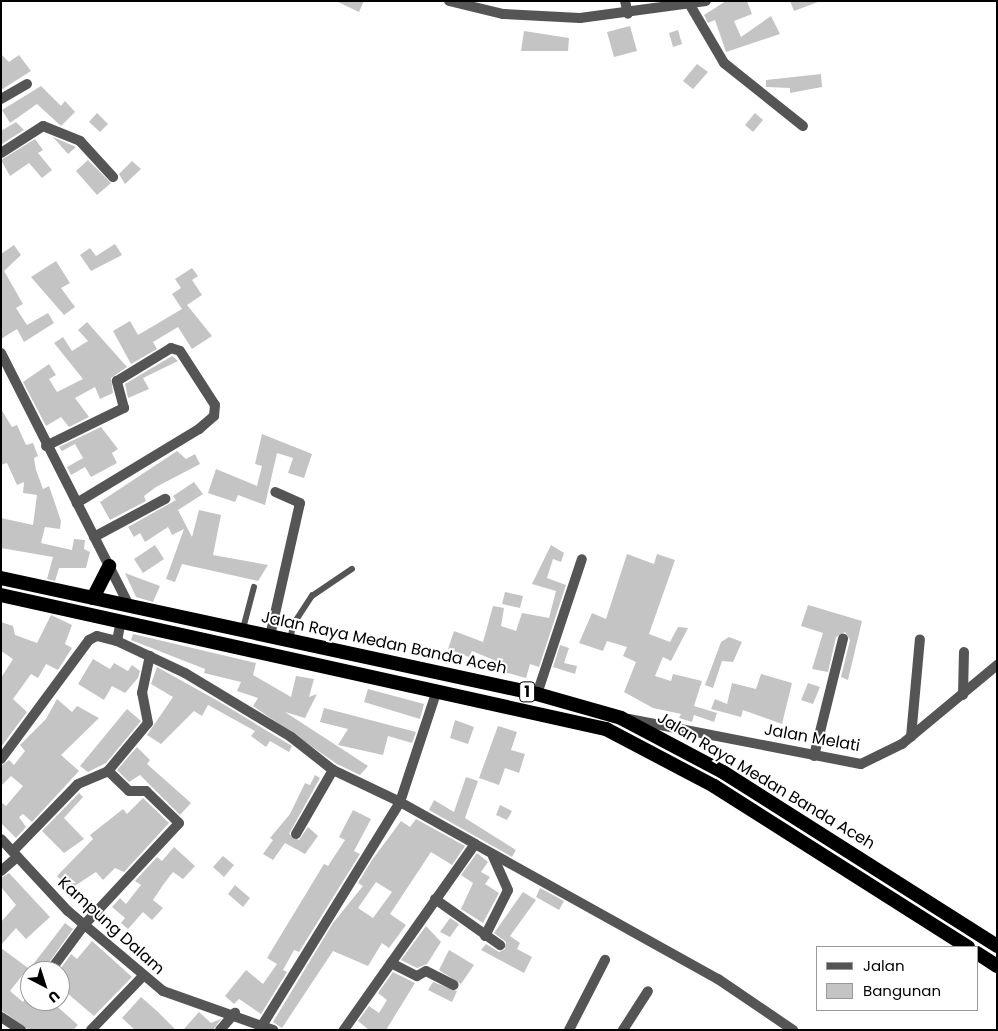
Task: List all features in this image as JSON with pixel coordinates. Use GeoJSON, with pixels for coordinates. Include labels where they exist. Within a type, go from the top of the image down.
{"type":"FeatureCollection","features":[{"type":"Feature","properties":{"kind":"highway"},"geometry":{"type":"LineString","coordinates":[[93,598],[109,566]]}},
{"type":"Feature","properties":{"kind":"highway","name":"Jalan Raya Medan Banda Aceh"},"geometry":{"type":"LineString","coordinates":[[1,578],[537,694],[621,718],[722,772],[997,946]]}},
{"type":"Feature","properties":{"kind":"highway","name":"Jalan Raya Medan Banda Aceh"},"geometry":{"type":"LineString","coordinates":[[1,595],[569,719],[629,738],[714,786],[966,946]]}},
{"type":"Feature","properties":{"kind":"highway"},"geometry":{"type":"LineString","coordinates":[[921,918],[930,904]]}},
{"type":"Feature","properties":{"kind":"highway"},"geometry":{"type":"LineString","coordinates":[[978,954],[997,966]]}},
{"type":"Feature","properties":{"kind":"street"},"geometry":{"type":"LineString","coordinates":[[449,1],[537,18],[628,14],[706,1]]}},
{"type":"Feature","properties":{"kind":"street"},"geometry":{"type":"LineString","coordinates":[[625,1],[628,14]]}},
{"type":"Feature","properties":{"kind":"street"},"geometry":{"type":"LineString","coordinates":[[690,5],[724,63],[803,126]]}},
{"type":"Feature","properties":{"kind":"street"},"geometry":{"type":"LineString","coordinates":[[1,99],[27,84]]}},
{"type":"Feature","properties":{"kind":"street"},"geometry":{"type":"LineString","coordinates":[[1,153],[43,126],[80,141],[113,177]]}},
{"type":"Feature","properties":{"kind":"street"},"geometry":{"type":"LineString","coordinates":[[46,446],[124,408],[117,382],[171,348],[180,351],[215,405],[214,416],[199,429],[77,503]]}},
{"type":"Feature","properties":{"kind":"street"},"geometry":{"type":"LineString","coordinates":[[1,353],[46,446],[130,607]]}},
{"type":"Feature","properties":{"kind":"street"},"geometry":{"type":"LineString","coordinates":[[270,636],[300,503],[275,492]]}},
{"type":"Feature","properties":{"kind":"street"},"geometry":{"type":"LineString","coordinates":[[94,537],[165,499]]}},
{"type":"Feature","properties":{"kind":"street"},"geometry":{"type":"LineString","coordinates":[[537,694],[582,559]]}},
{"type":"Feature","properties":{"kind":"street"},"geometry":{"type":"LineString","coordinates":[[118,641],[122,620]]}},
{"type":"Feature","properties":{"kind":"street"},"geometry":{"type":"LineString","coordinates":[[1,759],[89,640],[96,636],[118,641],[150,656],[291,737],[333,770],[400,802],[516,868],[627,925],[793,1030]]}},
{"type":"Feature","properties":{"kind":"street"},"geometry":{"type":"LineString","coordinates":[[814,756],[843,638]]}},
{"type":"Feature","properties":{"kind":"street"},"geometry":{"type":"LineString","coordinates":[[912,737],[920,638]]}},
{"type":"Feature","properties":{"kind":"street"},"geometry":{"type":"LineString","coordinates":[[963,695],[964,652]]}},
{"type":"Feature","properties":{"kind":"street"},"geometry":{"type":"LineString","coordinates":[[1,871],[80,781],[108,771],[150,721],[142,693],[150,656]]}},
{"type":"Feature","properties":{"kind":"street","name":"Jalan Melati"},"geometry":{"type":"LineString","coordinates":[[621,718],[861,764],[885,755],[912,737],[997,666]]}},
{"type":"Feature","properties":{"kind":"street"},"geometry":{"type":"LineString","coordinates":[[257,1025],[400,802],[437,690]]}},
{"type":"Feature","properties":{"kind":"street"},"geometry":{"type":"LineString","coordinates":[[296,834],[333,770]]}},
{"type":"Feature","properties":{"kind":"street"},"geometry":{"type":"LineString","coordinates":[[57,961],[84,925],[179,823],[146,791],[129,791],[108,771]]}},
{"type":"Feature","properties":{"kind":"street","name":"Kampung Dalam"},"geometry":{"type":"LineString","coordinates":[[1,839],[84,925],[143,976],[172,995],[235,1014],[257,1025],[273,1030]]}},
{"type":"Feature","properties":{"kind":"street"},"geometry":{"type":"LineString","coordinates":[[344,1030],[475,844]]}},
{"type":"Feature","properties":{"kind":"street"},"geometry":{"type":"LineString","coordinates":[[486,936],[508,890],[493,855]]}},
{"type":"Feature","properties":{"kind":"street"},"geometry":{"type":"LineString","coordinates":[[435,899],[500,944]]}},
{"type":"Feature","properties":{"kind":"street"},"geometry":{"type":"LineString","coordinates":[[569,1030],[605,960]]}},
{"type":"Feature","properties":{"kind":"street"},"geometry":{"type":"LineString","coordinates":[[391,963],[417,976],[426,971],[454,985]]}},
{"type":"Feature","properties":{"kind":"street"},"geometry":{"type":"LineString","coordinates":[[91,1030],[143,976]]}},
{"type":"Feature","properties":{"kind":"street"},"geometry":{"type":"LineString","coordinates":[[623,1030],[648,991]]}},
{"type":"Feature","properties":{"kind":"street"},"geometry":{"type":"LineString","coordinates":[[220,1030],[235,1014]]}},
{"type":"Feature","properties":{"kind":"street"},"geometry":{"type":"LineString","coordinates":[[1,1017],[21,1030]]}},
{"type":"Feature","properties":{"kind":"lane"},"geometry":{"type":"LineString","coordinates":[[290,641],[293,625],[312,596],[352,569]]}},
{"type":"Feature","properties":{"kind":"lane"},"geometry":{"type":"LineString","coordinates":[[243,631],[254,587]]}},
{"type":"Feature","properties":{"kind":"building"},"geometry":{"type":"Polygon","coordinates":[[[336,1],[364,1],[359,12],[336,1]]]}},
{"type":"Feature","properties":{"kind":"building"},"geometry":{"type":"Polygon","coordinates":[[[726,1],[747,1],[752,14],[734,21],[741,37],[771,16],[780,34],[726,52],[715,20],[708,23],[704,15],[726,1]]]}},
{"type":"Feature","properties":{"kind":"building"},"geometry":{"type":"Polygon","coordinates":[[[790,1],[817,1],[818,2],[794,11],[790,1]]]}},
{"type":"Feature","properties":{"kind":"building"},"geometry":{"type":"Polygon","coordinates":[[[630,26],[637,51],[614,57],[607,32],[630,26]]]}},
{"type":"Feature","properties":{"kind":"building"},"geometry":{"type":"Polygon","coordinates":[[[678,30],[682,44],[673,47],[669,33],[678,30]]]}},
{"type":"Feature","properties":{"kind":"building"},"geometry":{"type":"Polygon","coordinates":[[[524,31],[569,38],[568,51],[521,51],[524,31]]]}},
{"type":"Feature","properties":{"kind":"building"},"geometry":{"type":"Polygon","coordinates":[[[1,54],[9,62],[19,55],[31,71],[1,90],[1,54]]]}},
{"type":"Feature","properties":{"kind":"building"},"geometry":{"type":"Polygon","coordinates":[[[697,64],[708,72],[693,89],[683,81],[697,64]]]}},
{"type":"Feature","properties":{"kind":"building"},"geometry":{"type":"Polygon","coordinates":[[[821,74],[822,87],[790,93],[790,88],[766,87],[766,80],[821,74]]]}},
{"type":"Feature","properties":{"kind":"building"},"geometry":{"type":"Polygon","coordinates":[[[41,86],[61,106],[65,101],[75,112],[61,126],[37,104],[10,123],[2,110],[41,86]]]}},
{"type":"Feature","properties":{"kind":"building"},"geometry":{"type":"Polygon","coordinates":[[[97,113],[108,124],[100,132],[89,122],[97,113]]]}},
{"type":"Feature","properties":{"kind":"building"},"geometry":{"type":"Polygon","coordinates":[[[755,113],[763,120],[753,132],[745,125],[755,113]]]}},
{"type":"Feature","properties":{"kind":"building"},"geometry":{"type":"Polygon","coordinates":[[[16,122],[24,130],[2,144],[1,131],[16,122]]]}},
{"type":"Feature","properties":{"kind":"building"},"geometry":{"type":"Polygon","coordinates":[[[53,137],[76,147],[68,154],[53,137]]]}},
{"type":"Feature","properties":{"kind":"building"},"geometry":{"type":"Polygon","coordinates":[[[35,139],[43,150],[38,153],[52,170],[42,178],[29,163],[10,176],[1,160],[35,139]]]}},
{"type":"Feature","properties":{"kind":"building"},"geometry":{"type":"Polygon","coordinates":[[[88,160],[111,183],[97,195],[76,171],[88,160]]]}},
{"type":"Feature","properties":{"kind":"building"},"geometry":{"type":"Polygon","coordinates":[[[132,161],[141,169],[125,184],[119,174],[132,161]]]}},
{"type":"Feature","properties":{"kind":"building"},"geometry":{"type":"Polygon","coordinates":[[[115,244],[122,255],[91,271],[80,255],[90,248],[96,256],[115,244]]]}},
{"type":"Feature","properties":{"kind":"building"},"geometry":{"type":"Polygon","coordinates":[[[14,245],[21,255],[4,271],[23,304],[16,308],[27,325],[48,313],[54,323],[24,342],[17,329],[1,339],[1,254],[14,245]]]}},
{"type":"Feature","properties":{"kind":"building"},"geometry":{"type":"Polygon","coordinates":[[[56,261],[70,283],[61,288],[75,307],[64,315],[31,277],[56,261]]]}},
{"type":"Feature","properties":{"kind":"building"},"geometry":{"type":"Polygon","coordinates":[[[192,268],[198,276],[192,280],[202,295],[187,305],[212,336],[192,349],[178,327],[153,342],[157,349],[131,364],[113,331],[130,321],[138,335],[182,309],[172,294],[181,288],[175,279],[192,268]]]}},
{"type":"Feature","properties":{"kind":"building"},"geometry":{"type":"Polygon","coordinates":[[[87,322],[127,367],[111,378],[113,393],[100,399],[95,387],[75,398],[89,417],[69,427],[61,417],[46,426],[23,382],[49,364],[56,375],[49,379],[57,392],[83,379],[54,343],[63,337],[72,351],[88,341],[78,330],[87,322]]]}},
{"type":"Feature","properties":{"kind":"building"},"geometry":{"type":"Polygon","coordinates":[[[172,356],[178,361],[143,378],[149,389],[128,398],[125,384],[172,356]]]}},
{"type":"Feature","properties":{"kind":"building"},"geometry":{"type":"Polygon","coordinates":[[[1,409],[12,427],[17,425],[26,445],[33,443],[38,456],[34,458],[36,470],[43,489],[49,486],[61,521],[60,529],[45,527],[41,543],[72,550],[74,539],[85,540],[84,549],[90,552],[86,568],[59,568],[55,581],[47,579],[53,557],[1,548],[1,518],[33,525],[37,495],[23,493],[24,482],[17,485],[7,463],[1,465],[1,409]]]}},
{"type":"Feature","properties":{"kind":"building"},"geometry":{"type":"Polygon","coordinates":[[[101,427],[118,449],[112,453],[117,463],[91,477],[85,467],[71,475],[67,467],[83,458],[75,444],[62,451],[59,447],[101,427]]]}},
{"type":"Feature","properties":{"kind":"building"},"geometry":{"type":"Polygon","coordinates":[[[262,434],[312,454],[304,478],[288,473],[293,458],[277,453],[265,505],[238,495],[235,502],[208,493],[216,469],[257,486],[262,466],[255,464],[262,434]]]}},
{"type":"Feature","properties":{"kind":"building"},"geometry":{"type":"Polygon","coordinates":[[[177,451],[186,459],[195,454],[200,464],[156,487],[144,496],[146,501],[110,520],[100,502],[177,451]]]}},
{"type":"Feature","properties":{"kind":"building"},"geometry":{"type":"Polygon","coordinates":[[[194,482],[203,494],[178,510],[192,537],[199,510],[221,515],[213,555],[268,565],[258,581],[182,564],[175,582],[166,579],[184,529],[172,535],[168,527],[145,542],[140,533],[134,537],[128,527],[176,500],[173,496],[194,482]]]}},
{"type":"Feature","properties":{"kind":"building"},"geometry":{"type":"Polygon","coordinates":[[[155,545],[164,559],[143,573],[134,559],[155,545]]]}},
{"type":"Feature","properties":{"kind":"building"},"geometry":{"type":"Polygon","coordinates":[[[551,545],[564,553],[561,562],[553,559],[547,578],[566,585],[539,667],[530,664],[526,678],[504,672],[506,665],[472,651],[469,657],[448,649],[454,631],[483,642],[493,606],[504,608],[501,626],[516,631],[522,613],[549,618],[556,591],[532,584],[551,545]]]}},
{"type":"Feature","properties":{"kind":"building"},"geometry":{"type":"Polygon","coordinates":[[[627,554],[654,564],[657,554],[675,560],[649,634],[670,642],[678,627],[688,628],[671,661],[663,657],[655,676],[671,681],[673,674],[702,681],[694,706],[717,713],[714,722],[694,715],[692,722],[679,718],[681,714],[653,708],[624,692],[636,662],[623,656],[627,647],[607,641],[603,651],[579,643],[592,613],[606,619],[627,554]]]}},
{"type":"Feature","properties":{"kind":"building"},"geometry":{"type":"Polygon","coordinates":[[[125,573],[160,586],[153,602],[136,597],[125,573]]]}},
{"type":"Feature","properties":{"kind":"building"},"geometry":{"type":"Polygon","coordinates":[[[505,592],[523,596],[520,608],[502,604],[505,592]]]}},
{"type":"Feature","properties":{"kind":"building"},"geometry":{"type":"Polygon","coordinates":[[[808,605],[862,621],[848,680],[841,677],[850,640],[845,632],[836,637],[828,672],[812,669],[823,633],[801,626],[808,605]]]}},
{"type":"Feature","properties":{"kind":"building"},"geometry":{"type":"Polygon","coordinates":[[[51,615],[72,625],[65,644],[72,648],[58,670],[46,664],[38,678],[31,674],[13,699],[27,712],[1,747],[1,678],[13,659],[1,651],[1,622],[13,626],[15,635],[37,643],[51,615]]]}},
{"type":"Feature","properties":{"kind":"building"},"geometry":{"type":"Polygon","coordinates":[[[133,634],[256,663],[253,675],[291,697],[296,676],[314,679],[309,697],[317,694],[305,718],[285,712],[368,766],[360,775],[337,764],[253,706],[258,698],[237,691],[241,682],[204,673],[205,669],[131,640],[133,634]]]}},
{"type":"Feature","properties":{"kind":"building"},"geometry":{"type":"Polygon","coordinates":[[[729,637],[742,642],[733,662],[722,661],[713,688],[705,685],[721,642],[729,637]]]}},
{"type":"Feature","properties":{"kind":"building"},"geometry":{"type":"Polygon","coordinates":[[[560,645],[569,648],[564,663],[577,666],[575,674],[553,667],[560,645]]]}},
{"type":"Feature","properties":{"kind":"building"},"geometry":{"type":"Polygon","coordinates":[[[93,659],[110,669],[114,663],[128,671],[132,665],[140,671],[138,678],[125,693],[112,686],[104,700],[78,684],[93,659]]]}},
{"type":"Feature","properties":{"kind":"building"},"geometry":{"type":"Polygon","coordinates":[[[157,667],[292,746],[289,752],[270,741],[266,747],[251,736],[255,731],[208,705],[202,716],[194,711],[161,744],[147,735],[173,697],[151,684],[157,667]]]}},
{"type":"Feature","properties":{"kind":"building"},"geometry":{"type":"Polygon","coordinates":[[[761,674],[792,683],[782,724],[743,710],[741,717],[711,709],[715,699],[727,704],[732,683],[756,689],[761,674]]]}},
{"type":"Feature","properties":{"kind":"building"},"geometry":{"type":"Polygon","coordinates":[[[808,683],[820,687],[813,704],[801,700],[808,683]]]}},
{"type":"Feature","properties":{"kind":"building"},"geometry":{"type":"Polygon","coordinates":[[[368,689],[424,704],[420,719],[364,702],[368,689]]]}},
{"type":"Feature","properties":{"kind":"building"},"geometry":{"type":"Polygon","coordinates":[[[57,699],[72,712],[77,706],[99,718],[61,755],[79,771],[32,822],[23,814],[19,817],[26,827],[16,838],[1,823],[1,802],[6,806],[23,786],[11,776],[1,786],[1,766],[9,760],[14,765],[25,751],[20,745],[46,719],[57,699]]]}},
{"type":"Feature","properties":{"kind":"building"},"geometry":{"type":"Polygon","coordinates":[[[324,708],[416,732],[412,743],[388,736],[383,755],[338,745],[348,729],[320,722],[324,708]]]}},
{"type":"Feature","properties":{"kind":"building"},"geometry":{"type":"Polygon","coordinates":[[[127,709],[141,721],[106,763],[88,772],[80,766],[127,709]]]}},
{"type":"Feature","properties":{"kind":"building"},"geometry":{"type":"Polygon","coordinates":[[[455,720],[474,727],[468,744],[450,738],[455,720]]]}},
{"type":"Feature","properties":{"kind":"building"},"geometry":{"type":"Polygon","coordinates":[[[498,726],[517,732],[511,750],[525,754],[519,773],[505,768],[499,785],[479,778],[498,726]]]}},
{"type":"Feature","properties":{"kind":"building"},"geometry":{"type":"Polygon","coordinates":[[[137,747],[150,760],[147,764],[191,803],[180,815],[140,775],[129,782],[117,770],[137,747]]]}},
{"type":"Feature","properties":{"kind":"building"},"geometry":{"type":"Polygon","coordinates":[[[315,775],[320,778],[289,834],[299,840],[308,827],[318,836],[305,854],[285,843],[273,860],[263,854],[273,840],[270,838],[290,814],[305,783],[310,785],[315,775]]]}},
{"type":"Feature","properties":{"kind":"building"},"geometry":{"type":"Polygon","coordinates":[[[466,777],[478,781],[465,818],[516,850],[512,857],[429,810],[434,800],[454,812],[466,777]]]}},
{"type":"Feature","properties":{"kind":"building"},"geometry":{"type":"Polygon","coordinates":[[[79,793],[83,797],[64,818],[84,839],[64,853],[42,831],[79,793]]]}},
{"type":"Feature","properties":{"kind":"building"},"geometry":{"type":"Polygon","coordinates":[[[143,798],[169,823],[124,872],[115,868],[103,880],[96,872],[70,889],[57,876],[93,839],[90,835],[123,809],[127,814],[143,798]]]}},
{"type":"Feature","properties":{"kind":"building"},"geometry":{"type":"Polygon","coordinates":[[[500,805],[512,811],[507,820],[496,815],[500,805]]]}},
{"type":"Feature","properties":{"kind":"building"},"geometry":{"type":"Polygon","coordinates":[[[353,810],[371,819],[354,851],[360,854],[299,952],[294,950],[283,970],[287,972],[261,1014],[239,999],[234,1004],[225,996],[246,970],[263,984],[277,964],[267,958],[324,864],[328,866],[345,840],[339,837],[353,810]]]}},
{"type":"Feature","properties":{"kind":"building"},"geometry":{"type":"Polygon","coordinates":[[[416,819],[465,846],[452,865],[431,852],[390,914],[406,925],[389,948],[382,943],[368,966],[333,951],[282,1028],[273,1022],[333,923],[363,886],[358,883],[372,860],[401,821],[410,827],[416,819]],[[376,882],[358,908],[373,918],[392,892],[376,882]]]}},
{"type":"Feature","properties":{"kind":"building"},"geometry":{"type":"Polygon","coordinates":[[[174,847],[195,866],[183,879],[173,872],[153,900],[163,908],[152,920],[143,912],[128,929],[121,923],[125,918],[112,907],[120,898],[126,904],[141,885],[135,881],[157,857],[162,861],[174,847]]]}},
{"type":"Feature","properties":{"kind":"building"},"geometry":{"type":"Polygon","coordinates":[[[477,853],[488,862],[481,872],[490,877],[485,884],[499,893],[483,923],[461,909],[473,883],[461,875],[477,853]]]}},
{"type":"Feature","properties":{"kind":"building"},"geometry":{"type":"Polygon","coordinates":[[[223,856],[234,865],[224,877],[213,867],[223,856]]]}},
{"type":"Feature","properties":{"kind":"building"},"geometry":{"type":"Polygon","coordinates":[[[9,873],[50,917],[26,939],[16,928],[1,945],[1,922],[16,905],[1,887],[1,878],[9,873]]]}},
{"type":"Feature","properties":{"kind":"building"},"geometry":{"type":"Polygon","coordinates":[[[235,885],[250,898],[243,907],[228,894],[235,885]]]}},
{"type":"Feature","properties":{"kind":"building"},"geometry":{"type":"Polygon","coordinates":[[[540,888],[564,901],[559,910],[536,897],[540,888]]]}},
{"type":"Feature","properties":{"kind":"building"},"geometry":{"type":"Polygon","coordinates":[[[523,892],[536,900],[510,936],[520,943],[517,949],[532,957],[524,973],[481,950],[486,944],[499,952],[505,949],[506,942],[494,933],[523,892]]]}},
{"type":"Feature","properties":{"kind":"building"},"geometry":{"type":"Polygon","coordinates":[[[450,918],[459,924],[450,937],[440,932],[450,918]]]}},
{"type":"Feature","properties":{"kind":"building"},"geometry":{"type":"Polygon","coordinates":[[[65,923],[73,929],[50,961],[36,961],[65,923]]]}},
{"type":"Feature","properties":{"kind":"building"},"geometry":{"type":"Polygon","coordinates":[[[426,926],[441,942],[427,964],[417,968],[401,960],[426,926]]]}},
{"type":"Feature","properties":{"kind":"building"},"geometry":{"type":"Polygon","coordinates":[[[92,941],[132,977],[94,1016],[70,996],[70,961],[66,961],[71,954],[77,959],[92,941]]]}},
{"type":"Feature","properties":{"kind":"building"},"geometry":{"type":"Polygon","coordinates":[[[1,948],[20,962],[20,978],[10,991],[20,999],[20,1011],[62,1011],[78,1025],[73,1030],[29,1030],[1,1010],[1,948]]]}},
{"type":"Feature","properties":{"kind":"building"},"geometry":{"type":"Polygon","coordinates":[[[449,950],[474,965],[461,984],[439,970],[449,950]]]}},
{"type":"Feature","properties":{"kind":"building"},"geometry":{"type":"Polygon","coordinates":[[[393,972],[415,983],[386,1030],[369,1030],[358,1021],[369,1006],[379,1013],[387,1000],[378,993],[393,972]]]}},
{"type":"Feature","properties":{"kind":"building"},"geometry":{"type":"Polygon","coordinates":[[[433,982],[457,991],[452,1002],[428,990],[433,982]]]}},
{"type":"Feature","properties":{"kind":"building"},"geometry":{"type":"Polygon","coordinates":[[[141,997],[176,1030],[135,1030],[122,1018],[141,997]]]}},
{"type":"Feature","properties":{"kind":"building"},"geometry":{"type":"Polygon","coordinates":[[[199,1012],[211,1023],[221,1019],[213,1030],[183,1030],[199,1012]]]}}]}
